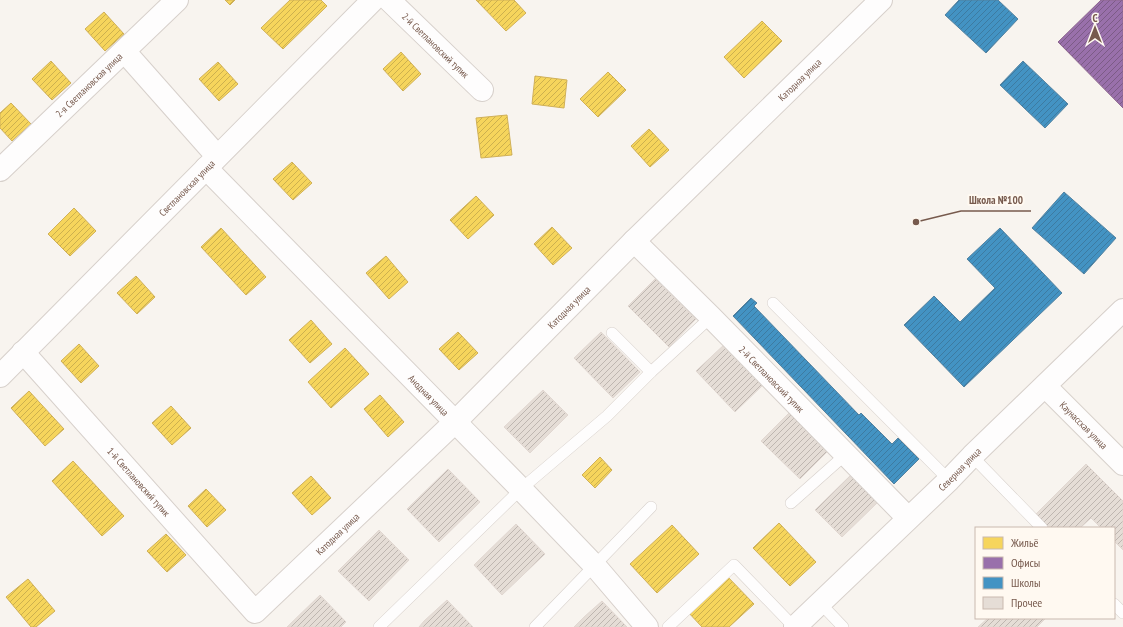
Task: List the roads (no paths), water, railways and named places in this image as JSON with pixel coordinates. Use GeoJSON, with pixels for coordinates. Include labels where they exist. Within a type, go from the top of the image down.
{"type":"FeatureCollection","features":[{"type":"Feature","properties":{"kind":"street","name":"2-я Светлановская улица"},"geometry":{"type":"LineString","coordinates":[[0,170],[125,52],[177,0]]}},
{"type":"Feature","properties":{"kind":"street","name":"Светлановская улица"},"geometry":{"type":"LineString","coordinates":[[0,376],[373,0]]}},
{"type":"Feature","properties":{"kind":"street","name":"2-й Светлановский тупик"},"geometry":{"type":"LineString","coordinates":[[389,0],[482,90]]}},
{"type":"Feature","properties":{"kind":"street","name":"Катодная улица"},"geometry":{"type":"LineString","coordinates":[[255,612],[456,421],[634,241],[881,0]]}},
{"type":"Feature","properties":{"kind":"street","name":"Анодная улица"},"geometry":{"type":"LineString","coordinates":[[125,52],[211,162],[595,566],[647,627]]}},
{"type":"Feature","properties":{"kind":"street","name":"2-й Светлановский тупик"},"geometry":{"type":"LineString","coordinates":[[634,241],[711,317],[908,518]]}},
{"type":"Feature","properties":{"kind":"street","name":"Северная улица"},"geometry":{"type":"LineString","coordinates":[[794,627],[1123,310]]}},
{"type":"Feature","properties":{"kind":"street","name":"1-й Светлановский тупик"},"geometry":{"type":"LineString","coordinates":[[23,352],[255,612]]}},
{"type":"Feature","properties":{"kind":"street","name":"Каунасская улица"},"geometry":{"type":"LineString","coordinates":[[1045,386],[1123,464]]}},
{"type":"Feature","properties":{"kind":"lane"},"geometry":{"type":"LineString","coordinates":[[773,303],[948,480]]}},
{"type":"Feature","properties":{"kind":"lane"},"geometry":{"type":"LineString","coordinates":[[379,627],[521,489],[607,416],[651,372],[711,317]]}},
{"type":"Feature","properties":{"kind":"lane"},"geometry":{"type":"LineString","coordinates":[[612,333],[651,372]]}},
{"type":"Feature","properties":{"kind":"lane"},"geometry":{"type":"LineString","coordinates":[[791,503],[845,455]]}},
{"type":"Feature","properties":{"kind":"lane"},"geometry":{"type":"LineString","coordinates":[[972,456],[1041,527]]}},
{"type":"Feature","properties":{"kind":"lane"},"geometry":{"type":"LineString","coordinates":[[535,627],[651,507]]}},
{"type":"Feature","properties":{"kind":"lane"},"geometry":{"type":"LineString","coordinates":[[668,627],[734,565],[794,627]]}},
{"type":"Feature","properties":{"kind":"lane"},"geometry":{"type":"LineString","coordinates":[[820,603],[843,627]]}},
{"type":"Feature","properties":{"kind":"lane"},"geometry":{"type":"LineString","coordinates":[[1115,605],[1123,613]]}},
{"type":"Feature","properties":{"kind":"place","name":"Школа №100"},"geometry":{"type":"Point","coordinates":[916,222]}}]}
